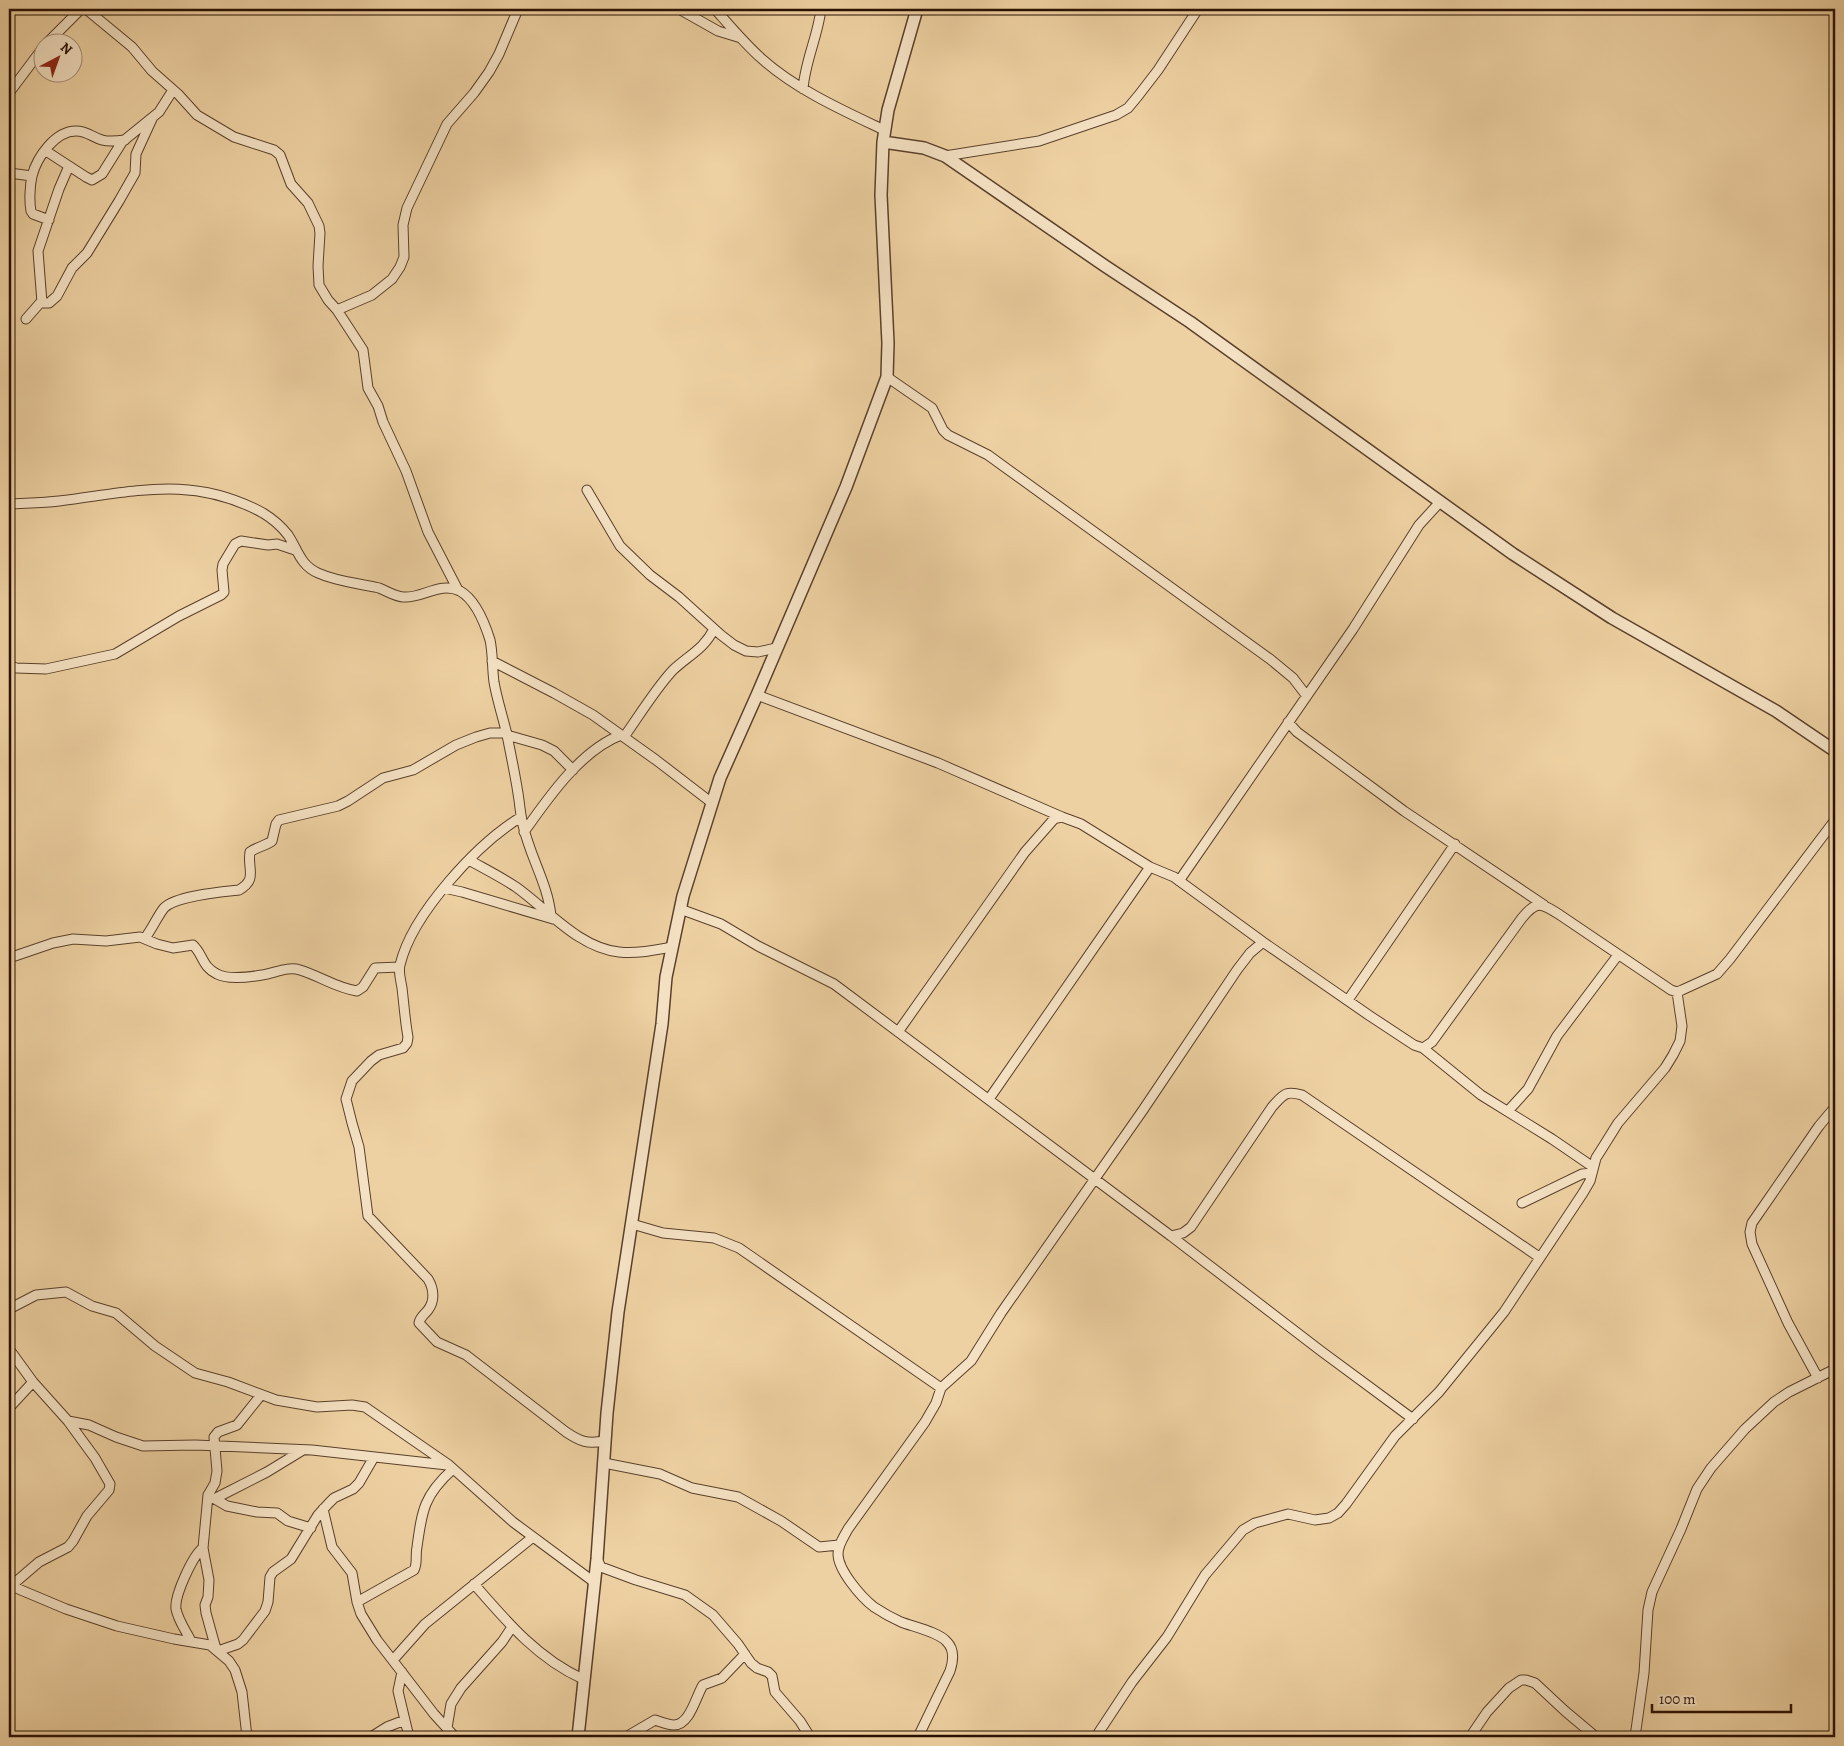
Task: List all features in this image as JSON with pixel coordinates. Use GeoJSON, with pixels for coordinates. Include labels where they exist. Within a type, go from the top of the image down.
{"type":"FeatureCollection","features":[{"type":"Feature","properties":{"kind":"street"},"geometry":{"type":"LineString","coordinates":[[58,32],[81,9]]}},
{"type":"Feature","properties":{"kind":"street"},"geometry":{"type":"LineString","coordinates":[[86,9],[132,48],[152,71],[197,115],[241,141],[274,150],[280,154],[291,184],[308,203],[319,226],[320,233],[319,285],[363,350],[368,388],[378,406],[383,422],[406,471],[428,532],[458,590],[471,600],[481,618],[490,642],[494,683],[507,734],[524,832],[529,851],[547,889],[554,918]]}},
{"type":"Feature","properties":{"kind":"street"},"geometry":{"type":"LineString","coordinates":[[337,310],[372,295],[392,279],[400,267],[404,257],[403,224],[407,208],[447,124],[474,93],[500,54],[518,9]]}},
{"type":"Feature","properties":{"kind":"street"},"geometry":{"type":"LineString","coordinates":[[679,9],[718,31],[741,38]]}},
{"type":"Feature","properties":{"kind":"street"},"geometry":{"type":"LineString","coordinates":[[715,9],[764,61],[803,89],[884,136],[944,156],[1190,322],[1513,554],[1612,618],[1762,703],[1835,751]]}},
{"type":"Feature","properties":{"kind":"street"},"geometry":{"type":"LineString","coordinates":[[803,89],[806,66],[817,28],[820,9]]}},
{"type":"Feature","properties":{"kind":"street"},"geometry":{"type":"LineString","coordinates":[[578,1737],[597,1558],[605,1441],[618,1312],[662,1024],[666,977],[682,896],[720,778],[846,488],[887,376],[888,343],[881,195],[884,136],[888,110],[917,9]]}},
{"type":"Feature","properties":{"kind":"street"},"geometry":{"type":"LineString","coordinates":[[944,156],[1039,141],[1116,116],[1128,108],[1138,96],[1198,9]]}},
{"type":"Feature","properties":{"kind":"street"},"geometry":{"type":"LineString","coordinates":[[9,93],[32,62]]}},
{"type":"Feature","properties":{"kind":"street"},"geometry":{"type":"LineString","coordinates":[[46,151],[92,180],[98,178],[117,149],[125,140],[152,119],[166,103],[173,90]]}},
{"type":"Feature","properties":{"kind":"street"},"geometry":{"type":"LineString","coordinates":[[26,320],[37,306],[49,302],[57,296],[72,268],[87,254],[135,173],[136,154],[152,119]]}},
{"type":"Feature","properties":{"kind":"street"},"geometry":{"type":"LineString","coordinates":[[49,220],[33,214],[31,211],[32,176],[55,139],[63,133],[72,131],[86,132],[103,140],[125,140]]}},
{"type":"Feature","properties":{"kind":"street"},"geometry":{"type":"LineString","coordinates":[[42,303],[42,280],[38,256],[59,189],[69,166]]}},
{"type":"Feature","properties":{"kind":"street"},"geometry":{"type":"LineString","coordinates":[[9,173],[32,176]]}},
{"type":"Feature","properties":{"kind":"street"},"geometry":{"type":"LineString","coordinates":[[887,376],[932,408],[943,430],[948,435],[988,455],[1270,659],[1293,678],[1306,695]]}},
{"type":"Feature","properties":{"kind":"street"},"geometry":{"type":"LineString","coordinates":[[9,504],[56,502],[167,488],[210,492],[232,499],[263,513],[278,523],[289,537],[304,564],[332,579],[381,589],[402,597],[415,596],[438,589],[458,590]]}},
{"type":"Feature","properties":{"kind":"street"},"geometry":{"type":"LineString","coordinates":[[587,490],[620,546],[650,575],[679,597],[714,629],[734,645],[746,651],[758,652],[776,648]]}},
{"type":"Feature","properties":{"kind":"street"},"geometry":{"type":"LineString","coordinates":[[1179,881],[1353,629],[1419,524],[1440,502]]}},
{"type":"Feature","properties":{"kind":"street"},"geometry":{"type":"LineString","coordinates":[[9,665],[16,668],[46,669],[115,654],[224,592],[223,564],[235,544],[241,541],[268,545],[277,544],[295,550]]}},
{"type":"Feature","properties":{"kind":"street"},"geometry":{"type":"LineString","coordinates":[[524,832],[573,770],[602,744],[622,736],[669,675],[703,646],[714,629]]}},
{"type":"Feature","properties":{"kind":"street"},"geometry":{"type":"LineString","coordinates":[[492,661],[593,715],[712,803]]}},
{"type":"Feature","properties":{"kind":"street"},"geometry":{"type":"LineString","coordinates":[[757,695],[938,763],[1081,824],[1150,867],[1179,881],[1263,942],[1414,1046],[1424,1048],[1474,1090],[1508,1111],[1592,1170]]}},
{"type":"Feature","properties":{"kind":"street"},"geometry":{"type":"LineString","coordinates":[[1288,722],[1297,732],[1373,789],[1618,955],[1666,987],[1677,992],[1710,978],[1723,968],[1835,820]]}},
{"type":"Feature","properties":{"kind":"street"},"geometry":{"type":"LineString","coordinates":[[146,938],[164,909],[171,902],[239,890],[247,886],[251,873],[250,852],[272,842],[276,824],[279,820],[348,802],[383,778],[413,770],[456,745],[476,736],[490,733],[507,734],[542,745],[554,751],[573,770]]}},
{"type":"Feature","properties":{"kind":"street"},"geometry":{"type":"LineString","coordinates":[[521,817],[508,825],[469,860],[444,888],[420,920],[407,945],[399,967],[408,1037],[407,1043],[403,1048],[380,1055],[371,1060],[352,1081],[346,1099],[359,1147],[368,1216],[432,1286],[434,1293],[432,1302],[419,1321],[426,1332],[437,1342],[466,1356],[578,1440],[590,1443],[605,1441]]}},
{"type":"Feature","properties":{"kind":"street"},"geometry":{"type":"LineString","coordinates":[[898,1032],[1025,852],[1054,819],[1062,817]]}},
{"type":"Feature","properties":{"kind":"street"},"geometry":{"type":"LineString","coordinates":[[1348,1000],[1455,844]]}},
{"type":"Feature","properties":{"kind":"street"},"geometry":{"type":"LineString","coordinates":[[469,860],[516,887],[554,918],[582,937],[609,950],[640,953],[672,947]]}},
{"type":"Feature","properties":{"kind":"street"},"geometry":{"type":"LineString","coordinates":[[989,1098],[1150,867]]}},
{"type":"Feature","properties":{"kind":"street"},"geometry":{"type":"LineString","coordinates":[[444,888],[554,918]]}},
{"type":"Feature","properties":{"kind":"street"},"geometry":{"type":"LineString","coordinates":[[1424,1048],[1432,1042],[1522,918],[1536,904],[1544,905]]}},
{"type":"Feature","properties":{"kind":"street"},"geometry":{"type":"LineString","coordinates":[[680,909],[721,924],[758,946],[834,984],[989,1098],[1413,1419]]}},
{"type":"Feature","properties":{"kind":"street"},"geometry":{"type":"LineString","coordinates":[[9,958],[62,941],[146,938],[157,944],[173,948],[193,945],[208,968],[217,975],[226,977],[262,975],[289,969],[299,969],[332,984],[357,991],[363,987],[375,968],[399,967]]}},
{"type":"Feature","properties":{"kind":"street"},"geometry":{"type":"LineString","coordinates":[[918,1737],[950,1671],[953,1660],[952,1651],[948,1643],[942,1638],[902,1622],[872,1606],[853,1584],[840,1564],[839,1545],[848,1529],[925,1422],[936,1404],[941,1388],[971,1360],[1001,1312],[1143,1110],[1238,970],[1250,953],[1263,942]]}},
{"type":"Feature","properties":{"kind":"street"},"geometry":{"type":"LineString","coordinates":[[1508,1111],[1528,1089],[1557,1036],[1618,955]]}},
{"type":"Feature","properties":{"kind":"street"},"geometry":{"type":"LineString","coordinates":[[1097,1737],[1132,1682],[1167,1638],[1205,1575],[1242,1530],[1255,1523],[1288,1514],[1315,1520],[1329,1518],[1338,1513],[1395,1436],[1439,1392],[1504,1312],[1583,1193],[1590,1181],[1596,1158],[1618,1123],[1665,1068],[1673,1055],[1680,1041],[1682,1026],[1677,992]]}},
{"type":"Feature","properties":{"kind":"street"},"geometry":{"type":"LineString","coordinates":[[1171,1236],[1183,1233],[1191,1227],[1272,1107],[1283,1094],[1292,1092],[1302,1096],[1539,1257]]}},
{"type":"Feature","properties":{"kind":"street"},"geometry":{"type":"LineString","coordinates":[[1818,1378],[1788,1323],[1752,1244],[1750,1232],[1752,1223],[1763,1206],[1819,1126],[1835,1107]]}},
{"type":"Feature","properties":{"kind":"street"},"geometry":{"type":"LineString","coordinates":[[1522,1203],[1592,1170]]}},
{"type":"Feature","properties":{"kind":"street"},"geometry":{"type":"LineString","coordinates":[[632,1224],[663,1233],[714,1238],[739,1248],[941,1388]]}},
{"type":"Feature","properties":{"kind":"street"},"geometry":{"type":"LineString","coordinates":[[9,1309],[36,1296],[66,1292],[92,1306],[116,1313],[154,1346],[195,1373],[228,1382],[276,1400],[317,1407],[361,1405],[451,1467],[513,1522],[594,1582]]}},
{"type":"Feature","properties":{"kind":"street"},"geometry":{"type":"LineString","coordinates":[[9,1349],[33,1382],[68,1421],[95,1458],[110,1484],[109,1490],[87,1516],[68,1547],[39,1562],[10,1586],[66,1609],[117,1626],[210,1645],[235,1670],[242,1692],[248,1737]]}},
{"type":"Feature","properties":{"kind":"street"},"geometry":{"type":"LineString","coordinates":[[1635,1737],[1644,1674],[1648,1610],[1652,1592],[1702,1480],[1735,1440],[1774,1402],[1789,1392],[1835,1370]]}},
{"type":"Feature","properties":{"kind":"street"},"geometry":{"type":"LineString","coordinates":[[9,1408],[33,1382]]}},
{"type":"Feature","properties":{"kind":"street"},"geometry":{"type":"LineString","coordinates":[[217,1650],[206,1614],[205,1605],[208,1597],[209,1580],[204,1548],[217,1470],[214,1437],[215,1434],[237,1424],[261,1395]]}},
{"type":"Feature","properties":{"kind":"street"},"geometry":{"type":"LineString","coordinates":[[68,1421],[89,1425],[143,1446],[215,1446],[303,1450],[451,1467]]}},
{"type":"Feature","properties":{"kind":"street"},"geometry":{"type":"LineString","coordinates":[[212,1496],[267,1472],[303,1450]]}},
{"type":"Feature","properties":{"kind":"street"},"geometry":{"type":"LineString","coordinates":[[217,1650],[238,1644],[242,1640],[265,1611],[268,1602],[270,1577],[273,1572],[291,1559],[324,1509],[334,1498],[353,1489],[359,1483],[374,1457]]}},
{"type":"Feature","properties":{"kind":"street"},"geometry":{"type":"LineString","coordinates":[[604,1463],[660,1474],[692,1488],[738,1497],[780,1521],[819,1547],[839,1545]]}},
{"type":"Feature","properties":{"kind":"street"},"geometry":{"type":"LineString","coordinates":[[357,1602],[414,1570],[422,1509],[434,1487],[451,1467]]}},
{"type":"Feature","properties":{"kind":"street"},"geometry":{"type":"LineString","coordinates":[[212,1496],[227,1506],[258,1512],[277,1513],[288,1521],[311,1528]]}},
{"type":"Feature","properties":{"kind":"street"},"geometry":{"type":"LineString","coordinates":[[324,1509],[330,1542],[352,1573],[361,1614],[402,1672],[455,1737]]}},
{"type":"Feature","properties":{"kind":"street"},"geometry":{"type":"LineString","coordinates":[[393,1660],[425,1624],[533,1537]]}},
{"type":"Feature","properties":{"kind":"street"},"geometry":{"type":"LineString","coordinates":[[191,1641],[178,1613],[176,1602],[191,1565],[198,1552],[204,1548]]}},
{"type":"Feature","properties":{"kind":"street"},"geometry":{"type":"LineString","coordinates":[[597,1558],[601,1567],[684,1595],[713,1615],[757,1668],[764,1669],[772,1676],[775,1692],[800,1721],[810,1737]]}},
{"type":"Feature","properties":{"kind":"street"},"geometry":{"type":"LineString","coordinates":[[474,1584],[512,1627],[534,1648],[558,1666],[583,1679]]}},
{"type":"Feature","properties":{"kind":"street"},"geometry":{"type":"LineString","coordinates":[[447,1728],[451,1704],[461,1688],[502,1642],[512,1627]]}},
{"type":"Feature","properties":{"kind":"street"},"geometry":{"type":"LineString","coordinates":[[626,1737],[655,1720],[673,1725],[682,1722],[691,1710],[703,1686],[722,1678],[745,1654]]}},
{"type":"Feature","properties":{"kind":"street"},"geometry":{"type":"LineString","coordinates":[[402,1672],[398,1691],[409,1737]]}},
{"type":"Feature","properties":{"kind":"street"},"geometry":{"type":"LineString","coordinates":[[1470,1737],[1487,1712],[1509,1688],[1521,1680],[1535,1683],[1596,1737]]}},
{"type":"Feature","properties":{"kind":"street"},"geometry":{"type":"LineString","coordinates":[[371,1737],[387,1727],[405,1720]]}}]}
